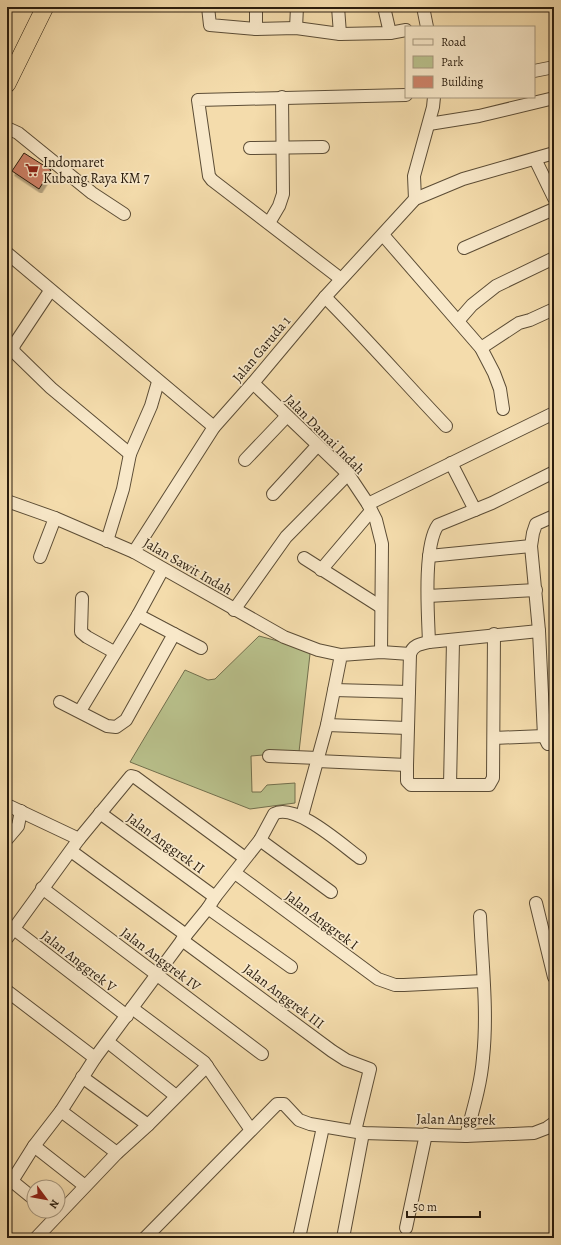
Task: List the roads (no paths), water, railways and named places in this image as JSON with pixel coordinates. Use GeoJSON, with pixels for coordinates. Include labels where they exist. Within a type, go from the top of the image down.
{"type":"FeatureCollection","features":[{"type":"Feature","properties":{"kind":"highway"},"geometry":{"type":"LineString","coordinates":[[7,84],[45,7]]}},
{"type":"Feature","properties":{"kind":"street"},"geometry":{"type":"LineString","coordinates":[[208,7],[210,25],[256,29],[296,28],[340,34],[390,33],[405,30]]}},
{"type":"Feature","properties":{"kind":"street"},"geometry":{"type":"LineString","coordinates":[[256,7],[256,29]]}},
{"type":"Feature","properties":{"kind":"street"},"geometry":{"type":"LineString","coordinates":[[296,28],[297,7]]}},
{"type":"Feature","properties":{"kind":"street"},"geometry":{"type":"LineString","coordinates":[[338,7],[340,34]]}},
{"type":"Feature","properties":{"kind":"street"},"geometry":{"type":"LineString","coordinates":[[384,7],[390,33]]}},
{"type":"Feature","properties":{"kind":"street"},"geometry":{"type":"LineString","coordinates":[[423,7],[427,26]]}},
{"type":"Feature","properties":{"kind":"street"},"geometry":{"type":"LineString","coordinates":[[535,72],[554,67]]}},
{"type":"Feature","properties":{"kind":"street"},"geometry":{"type":"LineString","coordinates":[[341,279],[209,176],[198,100],[405,95]]}},
{"type":"Feature","properties":{"kind":"street"},"geometry":{"type":"LineString","coordinates":[[269,223],[279,206],[283,194],[282,97]]}},
{"type":"Feature","properties":{"kind":"street"},"geometry":{"type":"LineString","coordinates":[[415,199],[414,176],[429,124],[434,98]]}},
{"type":"Feature","properties":{"kind":"street"},"geometry":{"type":"LineString","coordinates":[[429,124],[479,116],[554,98]]}},
{"type":"Feature","properties":{"kind":"street"},"geometry":{"type":"LineString","coordinates":[[7,128],[18,133],[87,189],[124,214]]}},
{"type":"Feature","properties":{"kind":"street"},"geometry":{"type":"LineString","coordinates":[[250,148],[323,147]]}},
{"type":"Feature","properties":{"kind":"street","name":"Jalan Garuda 1"},"geometry":{"type":"LineString","coordinates":[[134,552],[214,427],[325,297],[415,199],[463,179],[554,153]]}},
{"type":"Feature","properties":{"kind":"street"},"geometry":{"type":"LineString","coordinates":[[535,159],[554,198]]}},
{"type":"Feature","properties":{"kind":"street"},"geometry":{"type":"LineString","coordinates":[[464,248],[554,209]]}},
{"type":"Feature","properties":{"kind":"street"},"geometry":{"type":"LineString","coordinates":[[383,235],[481,348],[494,373],[500,389],[503,409]]}},
{"type":"Feature","properties":{"kind":"street"},"geometry":{"type":"LineString","coordinates":[[7,253],[158,382],[214,427]]}},
{"type":"Feature","properties":{"kind":"street"},"geometry":{"type":"LineString","coordinates":[[458,321],[472,305],[496,286],[554,258]]}},
{"type":"Feature","properties":{"kind":"street"},"geometry":{"type":"LineString","coordinates":[[50,291],[14,345],[13,351],[51,388],[130,454]]}},
{"type":"Feature","properties":{"kind":"street"},"geometry":{"type":"LineString","coordinates":[[325,297],[367,339],[393,370],[446,426]]}},
{"type":"Feature","properties":{"kind":"street"},"geometry":{"type":"LineString","coordinates":[[481,348],[520,323],[554,309]]}},
{"type":"Feature","properties":{"kind":"street"},"geometry":{"type":"LineString","coordinates":[[107,541],[123,489],[130,454],[152,406],[158,382]]}},
{"type":"Feature","properties":{"kind":"street","name":"Jalan Damai Indah"},"geometry":{"type":"LineString","coordinates":[[253,383],[286,417],[348,474],[370,507],[382,537],[381,652]]}},
{"type":"Feature","properties":{"kind":"street"},"geometry":{"type":"LineString","coordinates":[[321,570],[370,507],[451,463],[554,413]]}},
{"type":"Feature","properties":{"kind":"street"},"geometry":{"type":"LineString","coordinates":[[245,460],[286,417]]}},
{"type":"Feature","properties":{"kind":"street"},"geometry":{"type":"LineString","coordinates":[[273,494],[317,446]]}},
{"type":"Feature","properties":{"kind":"street"},"geometry":{"type":"LineString","coordinates":[[451,463],[475,510]]}},
{"type":"Feature","properties":{"kind":"street"},"geometry":{"type":"LineString","coordinates":[[429,642],[428,596],[430,556],[434,531],[438,525],[475,510],[554,472]]}},
{"type":"Feature","properties":{"kind":"street","name":"Jalan Sawit Indah"},"geometry":{"type":"LineString","coordinates":[[7,501],[55,518],[134,552],[234,610],[286,537],[348,474]]}},
{"type":"Feature","properties":{"kind":"street"},"geometry":{"type":"LineString","coordinates":[[494,738],[546,740],[532,546],[533,533],[536,524],[554,516]]}},
{"type":"Feature","properties":{"kind":"street"},"geometry":{"type":"LineString","coordinates":[[40,557],[55,518]]}},
{"type":"Feature","properties":{"kind":"street"},"geometry":{"type":"LineString","coordinates":[[430,556],[532,546]]}},
{"type":"Feature","properties":{"kind":"street"},"geometry":{"type":"LineString","coordinates":[[304,558],[381,607]]}},
{"type":"Feature","properties":{"kind":"street"},"geometry":{"type":"LineString","coordinates":[[80,711],[114,652],[138,615],[162,569]]}},
{"type":"Feature","properties":{"kind":"street"},"geometry":{"type":"LineString","coordinates":[[428,596],[536,590]]}},
{"type":"Feature","properties":{"kind":"street"},"geometry":{"type":"LineString","coordinates":[[82,598],[81,632],[114,652]]}},
{"type":"Feature","properties":{"kind":"street"},"geometry":{"type":"LineString","coordinates":[[234,610],[284,637],[318,650],[341,655],[381,652],[410,654]]}},
{"type":"Feature","properties":{"kind":"street"},"geometry":{"type":"LineString","coordinates":[[138,615],[201,648]]}},
{"type":"Feature","properties":{"kind":"street"},"geometry":{"type":"LineString","coordinates":[[494,634],[494,738],[492,782],[489,785],[410,785],[407,781],[407,728],[410,654],[412,648],[429,642],[453,641],[494,634],[539,631]]}},
{"type":"Feature","properties":{"kind":"street"},"geometry":{"type":"LineString","coordinates":[[60,702],[107,726],[116,727],[121,725],[126,720],[174,634]]}},
{"type":"Feature","properties":{"kind":"street"},"geometry":{"type":"LineString","coordinates":[[450,785],[453,641]]}},
{"type":"Feature","properties":{"kind":"street"},"geometry":{"type":"LineString","coordinates":[[305,806],[327,725],[341,655]]}},
{"type":"Feature","properties":{"kind":"street"},"geometry":{"type":"LineString","coordinates":[[334,690],[409,692]]}},
{"type":"Feature","properties":{"kind":"street"},"geometry":{"type":"LineString","coordinates":[[327,725],[407,728]]}},
{"type":"Feature","properties":{"kind":"street"},"geometry":{"type":"LineString","coordinates":[[269,756],[407,765]]}},
{"type":"Feature","properties":{"kind":"street"},"geometry":{"type":"LineString","coordinates":[[10,934],[79,839],[131,776],[245,858]]}},
{"type":"Feature","properties":{"kind":"street"},"geometry":{"type":"LineString","coordinates":[[7,805],[79,839]]}},
{"type":"Feature","properties":{"kind":"street"},"geometry":{"type":"LineString","coordinates":[[26,1192],[10,1179],[61,1111],[95,1058],[208,908],[214,897],[235,873],[260,840],[276,813],[290,812],[305,806]]}},
{"type":"Feature","properties":{"kind":"street"},"geometry":{"type":"LineString","coordinates":[[305,806],[360,858]]}},
{"type":"Feature","properties":{"kind":"street"},"geometry":{"type":"LineString","coordinates":[[7,839],[18,826],[20,812]]}},
{"type":"Feature","properties":{"kind":"street","name":"Jalan Anggrek II"},"geometry":{"type":"LineString","coordinates":[[100,813],[214,897]]}},
{"type":"Feature","properties":{"kind":"street"},"geometry":{"type":"LineString","coordinates":[[260,840],[331,892]]}},
{"type":"Feature","properties":{"kind":"street","name":"Jalan Anggrek III"},"geometry":{"type":"LineString","coordinates":[[71,851],[332,1051],[346,1060],[370,1069],[359,1132]]}},
{"type":"Feature","properties":{"kind":"street","name":"Jalan Anggrek I"},"geometry":{"type":"LineString","coordinates":[[235,873],[357,965],[378,979],[395,985],[483,981]]}},
{"type":"Feature","properties":{"kind":"street","name":"Jalan Anggrek IV"},"geometry":{"type":"LineString","coordinates":[[42,888],[262,1054]]}},
{"type":"Feature","properties":{"kind":"street"},"geometry":{"type":"LineString","coordinates":[[536,903],[554,977]]}},
{"type":"Feature","properties":{"kind":"street"},"geometry":{"type":"LineString","coordinates":[[208,908],[291,967]]}},
{"type":"Feature","properties":{"kind":"street"},"geometry":{"type":"LineString","coordinates":[[466,1136],[479,1086],[485,1027],[480,916]]}},
{"type":"Feature","properties":{"kind":"street","name":"Jalan Anggrek V"},"geometry":{"type":"LineString","coordinates":[[10,934],[129,1012],[206,1066],[251,1130]]}},
{"type":"Feature","properties":{"kind":"street"},"geometry":{"type":"LineString","coordinates":[[7,991],[95,1058]]}},
{"type":"Feature","properties":{"kind":"street"},"geometry":{"type":"LineString","coordinates":[[108,1042],[176,1096]]}},
{"type":"Feature","properties":{"kind":"street"},"geometry":{"type":"LineString","coordinates":[[66,1202],[85,1186],[117,1153],[148,1125],[206,1066]]}},
{"type":"Feature","properties":{"kind":"street"},"geometry":{"type":"LineString","coordinates":[[82,1077],[148,1125]]}},
{"type":"Feature","properties":{"kind":"street","name":"Jalan Anggrek"},"geometry":{"type":"LineString","coordinates":[[251,1130],[277,1104],[281,1103],[299,1120],[323,1127],[359,1132],[466,1136],[534,1133],[547,1128],[554,1123]]}},
{"type":"Feature","properties":{"kind":"street"},"geometry":{"type":"LineString","coordinates":[[61,1111],[117,1153]]}},
{"type":"Feature","properties":{"kind":"street"},"geometry":{"type":"LineString","coordinates":[[299,1238],[323,1127]]}},
{"type":"Feature","properties":{"kind":"street"},"geometry":{"type":"LineString","coordinates":[[145,1238],[211,1173],[251,1130]]}},
{"type":"Feature","properties":{"kind":"street"},"geometry":{"type":"LineString","coordinates":[[343,1238],[359,1132]]}},
{"type":"Feature","properties":{"kind":"street"},"geometry":{"type":"LineString","coordinates":[[406,1228],[426,1134]]}},
{"type":"Feature","properties":{"kind":"street"},"geometry":{"type":"LineString","coordinates":[[34,1146],[85,1186]]}},
{"type":"Feature","properties":{"kind":"street"},"geometry":{"type":"LineString","coordinates":[[36,1238],[49,1219]]}},
{"type":"Feature","properties":{"kind":"place","name":"Indomaret Kubang Raya KM 7"},"geometry":{"type":"Point","coordinates":[32,170]}}]}
